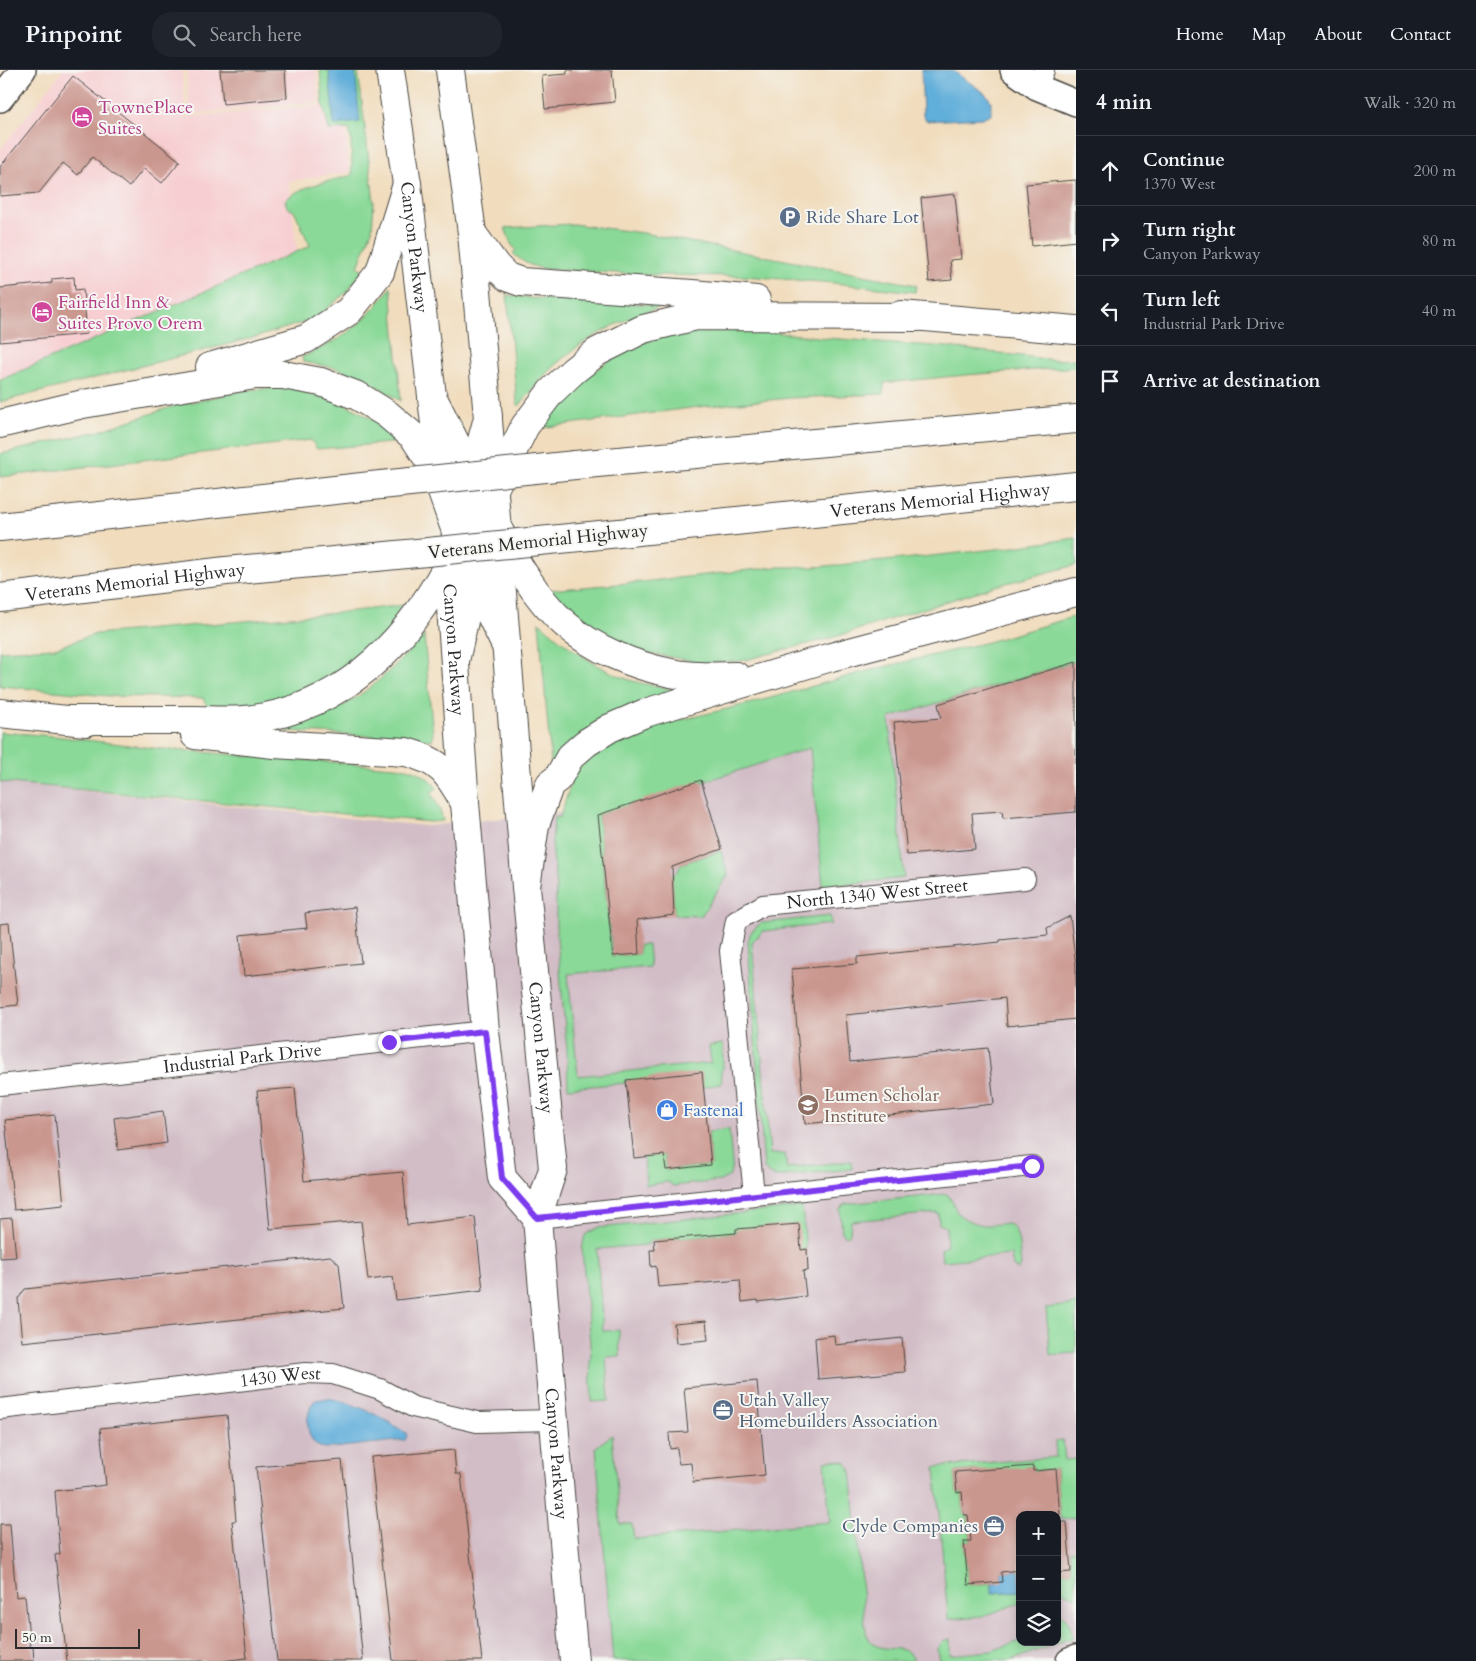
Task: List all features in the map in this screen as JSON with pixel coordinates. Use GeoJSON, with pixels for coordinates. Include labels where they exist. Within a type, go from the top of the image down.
{"type":"FeatureCollection","features":[{"type":"Feature","properties":{"kind":"main road","name":"Canyon Parkway"},"geometry":{"type":"LineString","coordinates":[[390,70],[407,184],[443,495],[464,803],[485,1031],[502,1178],[537,1218]]}},
{"type":"Feature","properties":{"kind":"main road","name":"Canyon Parkway"},"geometry":{"type":"LineString","coordinates":[[450,70],[472,234],[488,418],[488,501],[506,646],[526,887],[553,1169],[537,1218],[574,1661]]}},
{"type":"Feature","properties":{"kind":"main road"},"geometry":{"type":"LineString","coordinates":[[0,424],[83,404],[306,339],[349,311],[380,272],[407,184]]}},
{"type":"Feature","properties":{"kind":"main road"},"geometry":{"type":"LineString","coordinates":[[472,234],[496,266],[507,277],[521,282],[692,294],[917,317],[1076,330]]}},
{"type":"Feature","properties":{"kind":"main road"},"geometry":{"type":"LineString","coordinates":[[455,661],[474,579],[488,501],[525,426],[551,392],[597,352],[643,329],[697,316],[917,317]]}},
{"type":"Feature","properties":{"kind":"main road"},"geometry":{"type":"LineString","coordinates":[[83,404],[255,375],[283,375],[321,382],[365,401],[387,414],[414,437],[429,460],[474,579],[506,646]]}},
{"type":"Feature","properties":{"kind":"main road"},"geometry":{"type":"LineString","coordinates":[[432,396],[488,501],[514,561],[544,602],[565,624],[597,646],[642,666],[672,673],[707,677],[736,676],[831,656]]}},
{"type":"Feature","properties":{"kind":"main road"},"geometry":{"type":"LineString","coordinates":[[0,528],[575,465],[1076,419]]}},
{"type":"Feature","properties":{"kind":"main road","name":"Veterans Memorial Highway"},"geometry":{"type":"LineString","coordinates":[[0,598],[226,571],[1076,486]]}},
{"type":"Feature","properties":{"kind":"main road"},"geometry":{"type":"LineString","coordinates":[[67,720],[252,720],[288,712],[317,702],[340,689],[382,656],[412,622],[448,564],[457,532],[488,501]]}},
{"type":"Feature","properties":{"kind":"main road"},"geometry":{"type":"LineString","coordinates":[[526,887],[535,825],[550,784],[558,778],[570,757],[586,743],[610,728],[646,713],[831,656],[1076,592]]}},
{"type":"Feature","properties":{"kind":"main road"},"geometry":{"type":"LineString","coordinates":[[0,714],[274,744],[406,752],[421,756],[444,770],[464,803]]}},
{"type":"Feature","properties":{"kind":"street"},"geometry":{"type":"LineString","coordinates":[[0,99],[24,70]]}},
{"type":"Feature","properties":{"kind":"street"},"geometry":{"type":"LineString","coordinates":[[1014,70],[1041,78],[1058,97],[1076,103]]}},
{"type":"Feature","properties":{"kind":"street","name":"North 1340 West Street"},"geometry":{"type":"LineString","coordinates":[[754,1195],[730,951],[736,921],[763,905],[1025,879]]}},
{"type":"Feature","properties":{"kind":"street","name":"Industrial Park Drive"},"geometry":{"type":"LineString","coordinates":[[0,1085],[485,1031]]}},
{"type":"Feature","properties":{"kind":"street"},"geometry":{"type":"LineString","coordinates":[[537,1218],[1032,1166]]}},
{"type":"Feature","properties":{"kind":"street","name":"1430 West"},"geometry":{"type":"LineString","coordinates":[[0,1409],[306,1373],[333,1374],[380,1389],[412,1407],[477,1422],[553,1420]]}},
{"type":"Feature","properties":{"kind":"street"},"geometry":{"type":"LineString","coordinates":[[1069,1661],[1076,1658]]}},
{"type":"Feature","properties":{"kind":"shaded area"},"geometry":{"type":"Polygon","coordinates":[[[63,70],[182,70],[186,117],[323,105],[329,130],[345,129],[349,172],[289,181],[297,251],[0,380],[0,150],[63,70]]]}},
{"type":"Feature","properties":{"kind":"shaded area"},"geometry":{"type":"Polygon","coordinates":[[[186,70],[316,70],[319,102],[190,114],[186,70]]]}},
{"type":"Feature","properties":{"kind":"shaded area"},"geometry":{"type":"Polygon","coordinates":[[[1076,654],[1076,1661],[0,1661],[0,782],[426,826],[583,810],[1076,654]]]}},
{"type":"Feature","properties":{"kind":"green space"},"geometry":{"type":"Polygon","coordinates":[[[320,70],[358,70],[374,202],[372,230],[358,267],[363,270],[347,292],[314,319],[260,336],[0,402],[0,380],[310,246],[295,212],[287,207],[285,200],[309,187],[352,175],[349,129],[329,130],[323,105],[320,70]]]}},
{"type":"Feature","properties":{"kind":"green space"},"geometry":{"type":"Polygon","coordinates":[[[573,224],[643,233],[916,285],[915,292],[744,276],[651,275],[545,269],[528,264],[513,253],[516,250],[511,244],[505,228],[573,224]]]}},
{"type":"Feature","properties":{"kind":"green space"},"geometry":{"type":"Polygon","coordinates":[[[391,287],[401,401],[367,380],[336,368],[303,362],[302,357],[342,337],[362,321],[391,287]]]}},
{"type":"Feature","properties":{"kind":"green space"},"geometry":{"type":"Polygon","coordinates":[[[507,295],[660,305],[660,307],[612,326],[583,343],[556,364],[519,406],[517,403],[507,295]]]}},
{"type":"Feature","properties":{"kind":"green space"},"geometry":{"type":"Polygon","coordinates":[[[722,327],[827,338],[947,347],[1055,360],[1076,359],[1076,367],[884,383],[884,394],[790,398],[698,407],[540,428],[573,391],[613,358],[646,342],[697,330],[722,327]]]}},
{"type":"Feature","properties":{"kind":"green space"},"geometry":{"type":"Polygon","coordinates":[[[292,387],[309,394],[329,398],[355,409],[382,425],[402,442],[317,449],[311,440],[0,477],[0,454],[99,431],[174,406],[246,390],[292,387]]]}},
{"type":"Feature","properties":{"kind":"green space"},"geometry":{"type":"Polygon","coordinates":[[[1076,538],[1076,565],[995,586],[835,637],[741,661],[705,663],[646,653],[621,643],[595,629],[568,609],[548,590],[776,567],[814,567],[884,561],[1006,548],[1076,538]]]}},
{"type":"Feature","properties":{"kind":"green space"},"geometry":{"type":"Polygon","coordinates":[[[413,604],[377,645],[342,671],[311,688],[260,704],[207,706],[203,698],[109,696],[0,686],[0,651],[55,648],[96,634],[336,613],[413,604]]]}},
{"type":"Feature","properties":{"kind":"green space"},"geometry":{"type":"Polygon","coordinates":[[[1076,616],[1076,661],[889,718],[904,878],[823,887],[810,748],[598,815],[612,956],[639,954],[639,945],[648,945],[650,967],[568,974],[578,1076],[711,1063],[709,1046],[723,1044],[722,1084],[703,1087],[626,1080],[626,1083],[568,1088],[552,843],[554,818],[560,817],[571,783],[568,781],[575,770],[603,745],[642,729],[756,702],[863,672],[988,642],[1076,616]]]}},
{"type":"Feature","properties":{"kind":"green space"},"geometry":{"type":"Polygon","coordinates":[[[539,622],[580,655],[615,674],[640,683],[681,691],[552,775],[539,622]]]}},
{"type":"Feature","properties":{"kind":"green space"},"geometry":{"type":"Polygon","coordinates":[[[424,635],[432,740],[288,731],[288,728],[332,712],[358,696],[393,668],[424,635]]]}},
{"type":"Feature","properties":{"kind":"green space"},"geometry":{"type":"Polygon","coordinates":[[[0,732],[54,736],[161,749],[407,768],[424,775],[437,788],[431,793],[440,810],[443,821],[430,822],[0,782],[0,732]]]}},
{"type":"Feature","properties":{"kind":"green space"},"geometry":{"type":"Polygon","coordinates":[[[721,851],[728,875],[701,916],[674,915],[672,875],[678,871],[681,864],[721,851]]]}},
{"type":"Feature","properties":{"kind":"green space"},"geometry":{"type":"Polygon","coordinates":[[[830,916],[831,924],[763,931],[752,942],[770,1154],[785,1154],[787,1168],[851,1161],[852,1169],[775,1177],[764,1168],[748,941],[751,932],[761,923],[830,916]]]}},
{"type":"Feature","properties":{"kind":"green space"},"geometry":{"type":"Polygon","coordinates":[[[729,1129],[732,1163],[730,1176],[720,1181],[673,1186],[668,1182],[646,1185],[644,1157],[664,1155],[666,1170],[711,1165],[708,1132],[729,1129]]]}},
{"type":"Feature","properties":{"kind":"green space"},"geometry":{"type":"Polygon","coordinates":[[[947,1194],[957,1212],[967,1220],[984,1225],[1005,1224],[1013,1227],[1019,1246],[1021,1266],[1018,1270],[1013,1267],[1011,1255],[942,1261],[941,1250],[947,1245],[946,1227],[939,1224],[938,1213],[851,1221],[849,1235],[845,1236],[842,1234],[840,1209],[845,1204],[947,1194]]]}},
{"type":"Feature","properties":{"kind":"green space"},"geometry":{"type":"Polygon","coordinates":[[[802,1207],[806,1249],[799,1250],[797,1224],[735,1230],[735,1233],[652,1240],[646,1245],[597,1249],[603,1331],[619,1330],[620,1356],[606,1357],[609,1401],[592,1402],[591,1355],[582,1249],[585,1235],[597,1228],[802,1207]]]}},
{"type":"Feature","properties":{"kind":"green space"},"geometry":{"type":"Polygon","coordinates":[[[1076,1304],[1076,1353],[1050,1355],[1046,1308],[1076,1304]]]}},
{"type":"Feature","properties":{"kind":"green space"},"geometry":{"type":"Polygon","coordinates":[[[612,1435],[620,1524],[632,1524],[634,1539],[830,1522],[825,1461],[845,1462],[851,1469],[865,1625],[868,1637],[879,1647],[905,1651],[910,1654],[914,1661],[613,1661],[596,1447],[612,1435]]]}},
{"type":"Feature","properties":{"kind":"green space"},"geometry":{"type":"Polygon","coordinates":[[[1063,1440],[1065,1460],[1076,1459],[1076,1518],[1061,1519],[1056,1469],[1033,1471],[1033,1466],[977,1475],[977,1470],[955,1472],[957,1492],[962,1492],[964,1515],[968,1515],[971,1541],[964,1541],[968,1585],[992,1583],[993,1593],[1016,1591],[1016,1604],[983,1616],[948,1619],[935,1467],[1056,1457],[1055,1441],[1063,1440]]]}},
{"type":"Feature","properties":{"kind":"green space"},"geometry":{"type":"Polygon","coordinates":[[[1070,1551],[1076,1551],[1076,1597],[1061,1591],[1061,1573],[1071,1572],[1070,1551]]]}},
{"type":"Feature","properties":{"kind":"green space"},"geometry":{"type":"Polygon","coordinates":[[[1061,1615],[1069,1622],[1072,1638],[1061,1642],[1061,1615]]]}},
{"type":"Feature","properties":{"kind":"green space"},"geometry":{"type":"Polygon","coordinates":[[[950,1639],[950,1655],[991,1651],[1016,1642],[1016,1646],[1050,1646],[1009,1661],[939,1661],[937,1648],[945,1640],[950,1639]]]}},
{"type":"Feature","properties":{"kind":"water"},"geometry":{"type":"Polygon","coordinates":[[[329,70],[355,70],[360,122],[334,125],[329,70]]]}},
{"type":"Feature","properties":{"kind":"water"},"geometry":{"type":"Polygon","coordinates":[[[921,70],[952,70],[986,94],[991,101],[991,114],[982,118],[927,121],[923,116],[921,70]]]}},
{"type":"Feature","properties":{"kind":"water"},"geometry":{"type":"Polygon","coordinates":[[[328,1398],[359,1407],[378,1416],[406,1433],[405,1440],[332,1448],[320,1447],[311,1438],[309,1432],[309,1411],[315,1400],[328,1398]]]}},
{"type":"Feature","properties":{"kind":"water"},"geometry":{"type":"Polygon","coordinates":[[[1016,1570],[1016,1591],[992,1593],[992,1583],[1002,1582],[1001,1572],[1016,1570]]]}},
{"type":"Feature","properties":{"kind":"building"},"geometry":{"type":"Polygon","coordinates":[[[220,70],[285,70],[287,98],[223,104],[220,70]]]}},
{"type":"Feature","properties":{"kind":"building"},"geometry":{"type":"Polygon","coordinates":[[[567,70],[612,70],[615,102],[545,109],[542,76],[567,74],[567,70]]]}},
{"type":"Feature","properties":{"kind":"building","name":"TownePlace Suites"},"geometry":{"type":"Polygon","coordinates":[[[73,76],[180,161],[162,183],[144,168],[129,187],[92,157],[78,175],[63,163],[39,193],[0,196],[0,167],[73,76]]]}},
{"type":"Feature","properties":{"kind":"building"},"geometry":{"type":"Polygon","coordinates":[[[1076,180],[1076,241],[1032,246],[1026,184],[1076,180]]]}},
{"type":"Feature","properties":{"kind":"building"},"geometry":{"type":"Polygon","coordinates":[[[955,194],[961,259],[950,260],[952,280],[929,282],[921,198],[955,194]]]}},
{"type":"Feature","properties":{"kind":"building","name":"Fairfield Inn & Suites Provo Orem"},"geometry":{"type":"Polygon","coordinates":[[[74,277],[75,290],[83,289],[87,334],[0,342],[0,288],[52,283],[52,279],[74,277]]]}},
{"type":"Feature","properties":{"kind":"building"},"geometry":{"type":"Polygon","coordinates":[[[1076,662],[1076,812],[1003,818],[1002,811],[972,813],[975,849],[907,855],[894,722],[941,718],[938,704],[1076,662]]]}},
{"type":"Feature","properties":{"kind":"building"},"geometry":{"type":"Polygon","coordinates":[[[701,780],[722,849],[672,867],[674,915],[637,920],[639,954],[613,956],[598,815],[701,780]]]}},
{"type":"Feature","properties":{"kind":"building"},"geometry":{"type":"Polygon","coordinates":[[[355,907],[361,963],[244,976],[240,935],[307,928],[305,913],[355,907]]]}},
{"type":"Feature","properties":{"kind":"building"},"geometry":{"type":"Polygon","coordinates":[[[1070,916],[1076,966],[1076,1019],[1007,1026],[1005,998],[846,1015],[850,1062],[988,1048],[994,1104],[805,1124],[792,969],[857,964],[857,957],[1048,935],[1047,928],[1070,916]]]}},
{"type":"Feature","properties":{"kind":"building"},"geometry":{"type":"Polygon","coordinates":[[[9,923],[18,1005],[0,1007],[0,924],[9,923]]]}},
{"type":"Feature","properties":{"kind":"building","name":"Fastenal"},"geometry":{"type":"Polygon","coordinates":[[[702,1072],[711,1165],[666,1170],[664,1155],[634,1158],[626,1080],[702,1072]]]}},
{"type":"Feature","properties":{"kind":"building"},"geometry":{"type":"Polygon","coordinates":[[[295,1088],[304,1181],[403,1172],[407,1225],[475,1217],[483,1290],[396,1300],[393,1277],[368,1280],[361,1221],[270,1229],[257,1091],[295,1088]]]}},
{"type":"Feature","properties":{"kind":"building"},"geometry":{"type":"Polygon","coordinates":[[[163,1111],[167,1143],[118,1150],[114,1118],[163,1111]]]}},
{"type":"Feature","properties":{"kind":"building"},"geometry":{"type":"Polygon","coordinates":[[[55,1115],[64,1205],[14,1210],[5,1120],[55,1115]]]}},
{"type":"Feature","properties":{"kind":"building"},"geometry":{"type":"Polygon","coordinates":[[[12,1218],[16,1257],[0,1258],[0,1219],[12,1218]]]}},
{"type":"Feature","properties":{"kind":"building"},"geometry":{"type":"Polygon","coordinates":[[[799,1224],[801,1250],[807,1249],[808,1270],[803,1271],[806,1296],[742,1302],[740,1280],[658,1287],[656,1266],[651,1267],[650,1250],[655,1250],[654,1240],[736,1233],[736,1229],[799,1224]]]}},
{"type":"Feature","properties":{"kind":"building"},"geometry":{"type":"Polygon","coordinates":[[[330,1256],[339,1264],[344,1308],[22,1342],[18,1299],[25,1289],[330,1256]]]}},
{"type":"Feature","properties":{"kind":"building"},"geometry":{"type":"Polygon","coordinates":[[[706,1321],[708,1340],[676,1343],[674,1324],[706,1321]]]}},
{"type":"Feature","properties":{"kind":"building"},"geometry":{"type":"Polygon","coordinates":[[[834,1335],[835,1345],[902,1338],[905,1372],[818,1379],[815,1338],[834,1335]]]}},
{"type":"Feature","properties":{"kind":"building","name":"Utah Valley Homebuilders Association"},"geometry":{"type":"Polygon","coordinates":[[[757,1381],[765,1475],[693,1482],[691,1463],[679,1464],[677,1448],[670,1449],[669,1433],[688,1432],[684,1388],[757,1381]]]}},
{"type":"Feature","properties":{"kind":"building"},"geometry":{"type":"Polygon","coordinates":[[[227,1415],[236,1521],[232,1521],[247,1658],[221,1661],[67,1661],[55,1555],[60,1554],[55,1491],[106,1485],[100,1428],[227,1415]]]}},
{"type":"Feature","properties":{"kind":"building"},"geometry":{"type":"Polygon","coordinates":[[[454,1450],[456,1474],[461,1474],[482,1661],[393,1661],[371,1457],[454,1450]]]}},
{"type":"Feature","properties":{"kind":"building"},"geometry":{"type":"Polygon","coordinates":[[[342,1460],[363,1661],[277,1661],[256,1467],[342,1460]]]}},
{"type":"Feature","properties":{"kind":"building","name":"Clyde Companies"},"geometry":{"type":"Polygon","coordinates":[[[1033,1466],[1033,1471],[1056,1469],[1060,1511],[1016,1511],[1016,1570],[1001,1572],[1002,1582],[968,1585],[964,1541],[971,1541],[968,1515],[964,1515],[962,1492],[957,1493],[955,1472],[1033,1466]]]}},
{"type":"Feature","properties":{"kind":"building"},"geometry":{"type":"Polygon","coordinates":[[[1061,1522],[1067,1522],[1071,1572],[1061,1573],[1061,1522]]]}},
{"type":"Feature","properties":{"kind":"building"},"geometry":{"type":"Polygon","coordinates":[[[0,1524],[10,1524],[16,1597],[25,1596],[30,1647],[33,1647],[34,1661],[0,1661],[0,1524]]]}},
{"type":"Feature","properties":{"kind":"place","name":"TownePlace Suites"},"geometry":{"type":"Point","coordinates":[82,117]}},
{"type":"Feature","properties":{"kind":"place","name":"Ride Share Lot"},"geometry":{"type":"Point","coordinates":[790,217]}},
{"type":"Feature","properties":{"kind":"place","name":"Fairfield Inn & Suites Provo Orem"},"geometry":{"type":"Point","coordinates":[42,312]}},
{"type":"Feature","properties":{"kind":"place","name":"Lumen Scholar Institute"},"geometry":{"type":"Point","coordinates":[808,1105]}},
{"type":"Feature","properties":{"kind":"place","name":"Fastenal"},"geometry":{"type":"Point","coordinates":[667,1110]}},
{"type":"Feature","properties":{"kind":"place","name":"Utah Valley Homebuilders Association"},"geometry":{"type":"Point","coordinates":[723,1410]}},
{"type":"Feature","properties":{"kind":"place","name":"Clyde Companies"},"geometry":{"type":"Point","coordinates":[994,1526]}},
{"type":"Feature","properties":{"kind":"route"},"geometry":{"type":"LineString","coordinates":[[389,1042],[485,1031],[502,1178],[537,1218],[1032,1166]]}}]}
